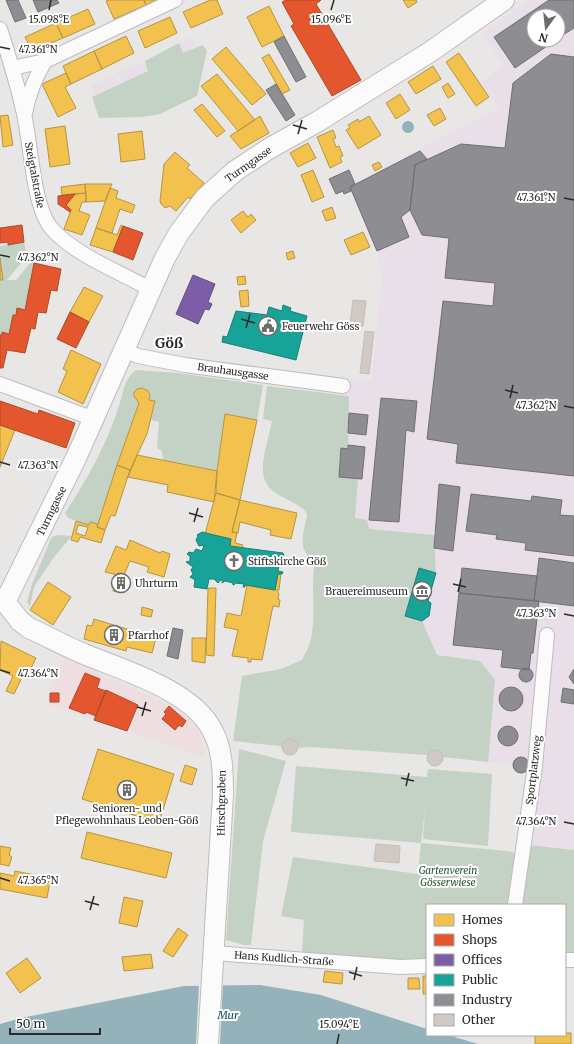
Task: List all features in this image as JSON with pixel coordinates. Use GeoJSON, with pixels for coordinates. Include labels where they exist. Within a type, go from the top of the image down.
{"type":"FeatureCollection","features":[{"type":"Feature","properties":{"kind":"main road","name":"Turmgasse"},"geometry":{"type":"LineString","coordinates":[[2,604],[53,508],[94,419],[150,289],[179,233],[205,198],[235,171],[270,148],[317,122],[430,52],[502,1]]}},
{"type":"Feature","properties":{"kind":"main road","name":"Hirschgraben"},"geometry":{"type":"LineString","coordinates":[[2,604],[29,628],[178,695],[201,713],[213,730],[219,746],[223,795],[208,1044]]}},
{"type":"Feature","properties":{"kind":"street"},"geometry":{"type":"LineString","coordinates":[[12,68],[45,61],[175,0]]}},
{"type":"Feature","properties":{"kind":"street","name":"Steigtalstraße"},"geometry":{"type":"LineString","coordinates":[[0,29],[24,115],[39,205],[50,228],[59,237],[82,253],[150,289]]}},
{"type":"Feature","properties":{"kind":"street"},"geometry":{"type":"LineString","coordinates":[[24,115],[28,96],[45,61]]}},
{"type":"Feature","properties":{"kind":"street","name":"Brauhausgasse"},"geometry":{"type":"LineString","coordinates":[[124,350],[138,356],[185,365],[343,386]]}},
{"type":"Feature","properties":{"kind":"street"},"geometry":{"type":"LineString","coordinates":[[0,384],[94,419]]}},
{"type":"Feature","properties":{"kind":"street","name":"Sportplatzweg"},"geometry":{"type":"LineString","coordinates":[[515,904],[535,766],[547,635]]}},
{"type":"Feature","properties":{"kind":"street","name":"Hans Kudlich-Straße"},"geometry":{"type":"LineString","coordinates":[[214,953],[400,967],[426,966]]}},
{"type":"Feature","properties":{"kind":"shaded area"},"geometry":{"type":"Polygon","coordinates":[[[528,0],[574,0],[574,850],[528,845],[538,766],[488,762],[495,680],[480,661],[437,655],[422,621],[429,616],[431,603],[428,601],[436,573],[434,535],[369,529],[355,518],[339,477],[341,448],[348,445],[349,396],[342,395],[344,378],[371,381],[382,276],[377,251],[350,187],[378,174],[380,169],[499,109],[481,82],[504,65],[482,33],[528,0]]]}},
{"type":"Feature","properties":{"kind":"shaded area"},"geometry":{"type":"Polygon","coordinates":[[[192,37],[197,46],[183,53],[179,43],[192,37]]]}},
{"type":"Feature","properties":{"kind":"shaded area"},"geometry":{"type":"Polygon","coordinates":[[[145,61],[149,71],[121,83],[117,73],[145,61]]]}},
{"type":"Feature","properties":{"kind":"shaded area"},"geometry":{"type":"Polygon","coordinates":[[[115,75],[119,84],[96,94],[91,85],[115,75]]]}},
{"type":"Feature","properties":{"kind":"shaded area"},"geometry":{"type":"Polygon","coordinates":[[[64,658],[175,707],[197,728],[204,747],[204,757],[48,704],[50,687],[64,658]]]}},
{"type":"Feature","properties":{"kind":"green space"},"geometry":{"type":"Polygon","coordinates":[[[179,43],[183,53],[202,45],[207,50],[197,96],[160,114],[141,117],[99,118],[92,97],[148,71],[145,61],[179,43]]]}},
{"type":"Feature","properties":{"kind":"green space"},"geometry":{"type":"Polygon","coordinates":[[[24,242],[27,256],[7,280],[16,280],[31,262],[34,263],[25,310],[13,315],[9,334],[3,332],[2,335],[0,335],[0,246],[24,242]]]}},
{"type":"Feature","properties":{"kind":"green space"},"geometry":{"type":"Polygon","coordinates":[[[136,370],[177,373],[263,385],[257,420],[225,415],[217,471],[164,461],[161,450],[157,448],[159,422],[151,420],[155,401],[149,400],[150,395],[145,389],[137,389],[134,396],[139,403],[98,524],[90,522],[89,525],[68,518],[65,513],[96,461],[109,434],[124,386],[136,370]]]}},
{"type":"Feature","properties":{"kind":"green space"},"geometry":{"type":"Polygon","coordinates":[[[267,386],[349,396],[348,449],[341,449],[339,477],[358,479],[355,518],[367,520],[369,529],[434,535],[436,573],[419,568],[405,615],[422,621],[437,655],[480,661],[495,680],[488,762],[443,757],[437,751],[432,751],[427,755],[310,747],[297,748],[233,741],[242,676],[281,669],[302,660],[310,643],[313,623],[313,581],[315,561],[306,553],[303,545],[303,535],[307,515],[298,505],[275,493],[264,479],[264,457],[272,421],[263,419],[267,386]]]}},
{"type":"Feature","properties":{"kind":"green space"},"geometry":{"type":"Polygon","coordinates":[[[58,535],[72,536],[54,557],[34,587],[30,607],[27,602],[32,584],[52,537],[58,535]]]}},
{"type":"Feature","properties":{"kind":"green space"},"geometry":{"type":"Polygon","coordinates":[[[239,749],[286,761],[263,841],[251,945],[244,945],[226,940],[239,749]]]}},
{"type":"Feature","properties":{"kind":"green space"},"geometry":{"type":"Polygon","coordinates":[[[296,766],[427,777],[428,769],[492,774],[488,846],[423,839],[425,809],[421,843],[291,832],[296,766]]]}},
{"type":"Feature","properties":{"kind":"green space","name":"Gartenverein Gösserwiese"},"geometry":{"type":"Polygon","coordinates":[[[421,843],[507,851],[518,854],[511,904],[426,904],[426,960],[410,964],[302,952],[304,920],[281,916],[293,857],[418,874],[421,843]]]}},
{"type":"Feature","properties":{"kind":"green space"},"geometry":{"type":"Polygon","coordinates":[[[528,845],[574,850],[574,955],[566,955],[566,904],[520,904],[528,845]]]}},
{"type":"Feature","properties":{"kind":"water"},"geometry":{"type":"Polygon","coordinates":[[[410,121],[413,122],[413,132],[406,133],[403,132],[402,125],[403,122],[410,121]]]}},
{"type":"Feature","properties":{"kind":"water","name":"Mur"},"geometry":{"type":"Polygon","coordinates":[[[260,985],[321,995],[426,1029],[426,1036],[451,1036],[478,1044],[0,1044],[0,1024],[21,1018],[184,986],[260,985]]]}},
{"type":"Feature","properties":{"kind":"pier"},"geometry":{"type":"Polygon","coordinates":[[[199,984],[223,984],[220,1044],[196,1044],[199,984]]]}},
{"type":"Feature","properties":{"kind":"building: Homes"},"geometry":{"type":"Polygon","coordinates":[[[144,0],[146,5],[114,19],[106,1],[144,0]]]}},
{"type":"Feature","properties":{"kind":"building: Homes"},"geometry":{"type":"Polygon","coordinates":[[[144,0],[156,0],[146,5],[144,0]]]}},
{"type":"Feature","properties":{"kind":"building: Homes"},"geometry":{"type":"Polygon","coordinates":[[[210,0],[217,0],[223,14],[191,28],[183,12],[210,0]]]}},
{"type":"Feature","properties":{"kind":"building: Homes"},"geometry":{"type":"Polygon","coordinates":[[[403,0],[416,0],[417,2],[408,8],[403,0]]]}},
{"type":"Feature","properties":{"kind":"building: Homes"},"geometry":{"type":"Polygon","coordinates":[[[269,6],[284,36],[262,47],[247,17],[269,6]]]}},
{"type":"Feature","properties":{"kind":"building: Homes"},"geometry":{"type":"Polygon","coordinates":[[[88,9],[95,24],[63,38],[56,23],[88,9]]]}},
{"type":"Feature","properties":{"kind":"building: Homes"},"geometry":{"type":"Polygon","coordinates":[[[170,17],[177,33],[145,48],[138,31],[170,17]]]}},
{"type":"Feature","properties":{"kind":"building: Homes"},"geometry":{"type":"Polygon","coordinates":[[[56,23],[63,38],[32,51],[25,37],[56,23]]]}},
{"type":"Feature","properties":{"kind":"building: Homes"},"geometry":{"type":"Polygon","coordinates":[[[126,36],[134,53],[102,69],[94,51],[126,36]]]}},
{"type":"Feature","properties":{"kind":"building: Homes"},"geometry":{"type":"Polygon","coordinates":[[[226,47],[266,94],[252,105],[212,59],[226,47]]]}},
{"type":"Feature","properties":{"kind":"building: Homes"},"geometry":{"type":"Polygon","coordinates":[[[94,51],[102,69],[71,84],[63,66],[94,51]]]}},
{"type":"Feature","properties":{"kind":"building: Homes"},"geometry":{"type":"Polygon","coordinates":[[[459,53],[489,97],[476,106],[446,62],[459,53]]]}},
{"type":"Feature","properties":{"kind":"building: Homes"},"geometry":{"type":"Polygon","coordinates":[[[269,54],[290,90],[282,94],[262,58],[269,54]]]}},
{"type":"Feature","properties":{"kind":"building: Homes"},"geometry":{"type":"Polygon","coordinates":[[[433,66],[441,79],[416,94],[408,82],[433,66]]]}},
{"type":"Feature","properties":{"kind":"building: Homes"},"geometry":{"type":"Polygon","coordinates":[[[66,73],[71,84],[65,87],[76,108],[58,117],[42,84],[66,73]]]}},
{"type":"Feature","properties":{"kind":"building: Homes"},"geometry":{"type":"Polygon","coordinates":[[[217,74],[255,120],[238,131],[201,86],[217,74]]]}},
{"type":"Feature","properties":{"kind":"building: Homes"},"geometry":{"type":"Polygon","coordinates":[[[448,83],[455,94],[448,98],[442,87],[448,83]]]}},
{"type":"Feature","properties":{"kind":"building: Homes"},"geometry":{"type":"Polygon","coordinates":[[[400,94],[410,110],[396,119],[386,103],[400,94]]]}},
{"type":"Feature","properties":{"kind":"building: Homes"},"geometry":{"type":"Polygon","coordinates":[[[202,104],[225,131],[217,137],[194,110],[202,104]]]}},
{"type":"Feature","properties":{"kind":"building: Homes"},"geometry":{"type":"Polygon","coordinates":[[[440,108],[446,119],[434,126],[427,115],[440,108]]]}},
{"type":"Feature","properties":{"kind":"building: Homes"},"geometry":{"type":"Polygon","coordinates":[[[8,115],[13,145],[3,147],[0,116],[8,115]]]}},
{"type":"Feature","properties":{"kind":"building: Homes"},"geometry":{"type":"Polygon","coordinates":[[[260,116],[269,133],[241,149],[230,136],[260,116]]]}},
{"type":"Feature","properties":{"kind":"building: Homes"},"geometry":{"type":"Polygon","coordinates":[[[369,116],[381,135],[358,149],[346,130],[350,128],[348,125],[358,119],[359,122],[369,116]]]}},
{"type":"Feature","properties":{"kind":"building: Homes"},"geometry":{"type":"Polygon","coordinates":[[[65,126],[70,164],[50,167],[45,129],[65,126]]]}},
{"type":"Feature","properties":{"kind":"building: Homes"},"geometry":{"type":"Polygon","coordinates":[[[333,130],[336,138],[333,139],[336,147],[339,146],[343,156],[340,157],[342,162],[330,168],[317,137],[333,130]]]}},
{"type":"Feature","properties":{"kind":"building: Homes"},"geometry":{"type":"Polygon","coordinates":[[[142,131],[145,159],[121,162],[118,134],[142,131]]]}},
{"type":"Feature","properties":{"kind":"building: Homes"},"geometry":{"type":"Polygon","coordinates":[[[308,143],[316,158],[298,167],[290,153],[308,143]]]}},
{"type":"Feature","properties":{"kind":"building: Homes"},"geometry":{"type":"Polygon","coordinates":[[[175,152],[190,165],[187,168],[204,183],[190,199],[188,197],[176,211],[170,206],[165,208],[160,201],[164,164],[175,152]]]}},
{"type":"Feature","properties":{"kind":"building: Homes"},"geometry":{"type":"Polygon","coordinates":[[[379,162],[382,167],[375,171],[372,165],[379,162]]]}},
{"type":"Feature","properties":{"kind":"building: Homes"},"geometry":{"type":"Polygon","coordinates":[[[313,170],[324,197],[312,202],[301,175],[313,170]]]}},
{"type":"Feature","properties":{"kind":"building: Homes"},"geometry":{"type":"Polygon","coordinates":[[[85,184],[86,193],[62,195],[61,187],[85,184]]]}},
{"type":"Feature","properties":{"kind":"building: Homes"},"geometry":{"type":"Polygon","coordinates":[[[85,184],[112,184],[105,201],[86,202],[85,184]]]}},
{"type":"Feature","properties":{"kind":"building: Homes"},"geometry":{"type":"Polygon","coordinates":[[[110,188],[118,191],[116,198],[135,205],[132,213],[120,209],[112,233],[96,228],[110,188]]]}},
{"type":"Feature","properties":{"kind":"building: Homes"},"geometry":{"type":"Polygon","coordinates":[[[86,193],[86,202],[82,202],[79,211],[90,215],[82,235],[64,229],[71,210],[66,205],[75,194],[86,193]]]}},
{"type":"Feature","properties":{"kind":"building: Homes"},"geometry":{"type":"Polygon","coordinates":[[[332,207],[336,218],[326,221],[322,211],[332,207]]]}},
{"type":"Feature","properties":{"kind":"building: Homes"},"geometry":{"type":"Polygon","coordinates":[[[243,211],[248,217],[251,214],[256,220],[241,233],[231,220],[243,211]]]}},
{"type":"Feature","properties":{"kind":"building: Homes"},"geometry":{"type":"Polygon","coordinates":[[[121,225],[123,226],[113,252],[90,245],[96,228],[117,235],[121,225]]]}},
{"type":"Feature","properties":{"kind":"building: Homes"},"geometry":{"type":"Polygon","coordinates":[[[363,232],[370,247],[351,255],[344,240],[363,232]]]}},
{"type":"Feature","properties":{"kind":"building: Homes"},"geometry":{"type":"Polygon","coordinates":[[[293,251],[295,258],[288,260],[286,253],[293,251]]]}},
{"type":"Feature","properties":{"kind":"building: Homes"},"geometry":{"type":"Polygon","coordinates":[[[0,258],[3,280],[0,280],[0,258]]]}},
{"type":"Feature","properties":{"kind":"building: Homes"},"geometry":{"type":"Polygon","coordinates":[[[245,276],[246,284],[238,285],[237,277],[245,276]]]}},
{"type":"Feature","properties":{"kind":"building: Homes"},"geometry":{"type":"Polygon","coordinates":[[[84,287],[103,296],[89,322],[70,312],[84,287]]]}},
{"type":"Feature","properties":{"kind":"building: Homes"},"geometry":{"type":"Polygon","coordinates":[[[248,290],[249,306],[241,307],[239,291],[248,290]]]}},
{"type":"Feature","properties":{"kind":"building: Homes"},"geometry":{"type":"Polygon","coordinates":[[[71,350],[101,364],[83,404],[58,392],[67,371],[63,369],[71,350]]]}},
{"type":"Feature","properties":{"kind":"building: Homes"},"geometry":{"type":"Polygon","coordinates":[[[142,388],[148,391],[150,395],[149,400],[155,401],[147,434],[130,470],[117,465],[139,403],[134,396],[134,392],[137,389],[142,388]]]}},
{"type":"Feature","properties":{"kind":"building: Homes"},"geometry":{"type":"Polygon","coordinates":[[[225,414],[257,420],[240,500],[216,493],[217,471],[225,414]]]}},
{"type":"Feature","properties":{"kind":"building: Homes"},"geometry":{"type":"Polygon","coordinates":[[[0,425],[15,430],[0,467],[0,425]]]}},
{"type":"Feature","properties":{"kind":"building: Homes"},"geometry":{"type":"Polygon","coordinates":[[[137,455],[217,471],[214,502],[167,492],[168,485],[128,477],[137,455]]]}},
{"type":"Feature","properties":{"kind":"building: Homes"},"geometry":{"type":"Polygon","coordinates":[[[117,465],[130,470],[115,516],[111,515],[105,530],[97,527],[117,465]]]}},
{"type":"Feature","properties":{"kind":"building: Homes"},"geometry":{"type":"Polygon","coordinates":[[[216,493],[240,500],[232,532],[237,533],[235,543],[243,545],[242,548],[230,546],[231,539],[205,534],[216,493]]]}},
{"type":"Feature","properties":{"kind":"building: Homes"},"geometry":{"type":"Polygon","coordinates":[[[240,500],[297,513],[291,539],[270,535],[271,530],[240,522],[238,533],[232,532],[240,500]]]}},
{"type":"Feature","properties":{"kind":"building: Homes"},"geometry":{"type":"Polygon","coordinates":[[[76,521],[89,525],[90,522],[98,524],[97,527],[105,530],[101,543],[80,537],[78,542],[71,540],[76,521]],[[78,525],[76,533],[85,536],[88,527],[78,525]]]}},
{"type":"Feature","properties":{"kind":"building: Homes"},"geometry":{"type":"Polygon","coordinates":[[[130,540],[160,553],[162,551],[170,554],[164,577],[147,572],[149,567],[130,561],[124,575],[105,572],[116,546],[126,550],[130,540]]]}},
{"type":"Feature","properties":{"kind":"building: Homes","name":"Uhrturm"},"geometry":{"type":"Polygon","coordinates":[[[118,573],[121,573],[120,577],[129,579],[126,590],[117,588],[116,592],[113,591],[118,573]]]}},
{"type":"Feature","properties":{"kind":"building: Homes"},"geometry":{"type":"Polygon","coordinates":[[[278,574],[281,574],[279,590],[277,590],[279,594],[278,599],[280,600],[279,607],[273,606],[262,660],[251,659],[251,662],[248,662],[248,658],[232,656],[238,630],[224,627],[227,613],[241,616],[247,585],[275,590],[278,574]]]}},
{"type":"Feature","properties":{"kind":"building: Homes"},"geometry":{"type":"Polygon","coordinates":[[[48,582],[71,597],[53,625],[30,610],[48,582]]]}},
{"type":"Feature","properties":{"kind":"building: Homes"},"geometry":{"type":"Polygon","coordinates":[[[208,588],[216,588],[214,656],[206,655],[208,588]]]}},
{"type":"Feature","properties":{"kind":"building: Homes"},"geometry":{"type":"Polygon","coordinates":[[[142,607],[153,610],[151,617],[141,615],[142,607]]]}},
{"type":"Feature","properties":{"kind":"building: Homes","name":"Pfarrhof"},"geometry":{"type":"Polygon","coordinates":[[[94,619],[156,638],[152,653],[127,647],[126,651],[84,639],[87,625],[92,626],[94,619]]]}},
{"type":"Feature","properties":{"kind":"building: Homes"},"geometry":{"type":"Polygon","coordinates":[[[192,638],[206,638],[205,663],[192,661],[192,638]]]}},
{"type":"Feature","properties":{"kind":"building: Homes"},"geometry":{"type":"Polygon","coordinates":[[[1,641],[36,658],[27,676],[23,675],[14,694],[6,691],[13,676],[0,670],[1,641]]]}},
{"type":"Feature","properties":{"kind":"building: Homes","name":"Senioren- und Pflegewohnhaus Leoben-Göß"},"geometry":{"type":"Polygon","coordinates":[[[98,749],[174,774],[159,823],[82,799],[98,749]]]}},
{"type":"Feature","properties":{"kind":"building: Homes"},"geometry":{"type":"Polygon","coordinates":[[[185,765],[197,769],[192,785],[180,781],[185,765]]]}},
{"type":"Feature","properties":{"kind":"building: Homes"},"geometry":{"type":"Polygon","coordinates":[[[87,832],[172,853],[166,878],[81,858],[87,832]]]}},
{"type":"Feature","properties":{"kind":"building: Homes"},"geometry":{"type":"Polygon","coordinates":[[[0,846],[11,848],[9,855],[12,857],[9,866],[0,864],[0,846]]]}},
{"type":"Feature","properties":{"kind":"building: Homes"},"geometry":{"type":"Polygon","coordinates":[[[15,871],[35,875],[35,879],[50,882],[47,898],[0,889],[0,873],[14,876],[15,871]]]}},
{"type":"Feature","properties":{"kind":"building: Homes"},"geometry":{"type":"Polygon","coordinates":[[[124,897],[143,901],[137,927],[119,923],[124,897]]]}},
{"type":"Feature","properties":{"kind":"building: Homes"},"geometry":{"type":"Polygon","coordinates":[[[178,928],[188,935],[173,957],[163,951],[178,928]]]}},
{"type":"Feature","properties":{"kind":"building: Homes"},"geometry":{"type":"Polygon","coordinates":[[[151,954],[153,968],[124,971],[122,957],[151,954]]]}},
{"type":"Feature","properties":{"kind":"building: Homes"},"geometry":{"type":"Polygon","coordinates":[[[27,958],[41,978],[20,993],[6,973],[27,958]]]}},
{"type":"Feature","properties":{"kind":"building: Homes"},"geometry":{"type":"Polygon","coordinates":[[[325,971],[343,973],[342,984],[323,982],[325,971]]]}},
{"type":"Feature","properties":{"kind":"building: Homes"},"geometry":{"type":"Polygon","coordinates":[[[423,976],[426,976],[426,994],[423,994],[423,976]]]}},
{"type":"Feature","properties":{"kind":"building: Homes"},"geometry":{"type":"Polygon","coordinates":[[[408,978],[419,978],[420,989],[408,989],[408,978]]]}},
{"type":"Feature","properties":{"kind":"building: Homes"},"geometry":{"type":"Polygon","coordinates":[[[566,1033],[571,1033],[571,1044],[535,1044],[535,1036],[566,1036],[566,1033]]]}},
{"type":"Feature","properties":{"kind":"building: Shops"},"geometry":{"type":"Polygon","coordinates":[[[286,0],[321,0],[316,4],[361,80],[332,96],[291,26],[294,24],[282,2],[286,0]]]}},
{"type":"Feature","properties":{"kind":"building: Shops"},"geometry":{"type":"Polygon","coordinates":[[[75,194],[66,205],[71,210],[70,212],[58,204],[58,196],[75,194]]]}},
{"type":"Feature","properties":{"kind":"building: Shops"},"geometry":{"type":"Polygon","coordinates":[[[22,225],[24,242],[8,245],[8,242],[0,243],[0,228],[22,225]]]}},
{"type":"Feature","properties":{"kind":"building: Shops"},"geometry":{"type":"Polygon","coordinates":[[[123,226],[143,233],[133,260],[113,252],[123,226]]]}},
{"type":"Feature","properties":{"kind":"building: Shops"},"geometry":{"type":"Polygon","coordinates":[[[34,263],[61,269],[57,291],[51,290],[46,313],[38,312],[35,329],[31,328],[25,353],[7,350],[3,368],[0,368],[0,335],[2,335],[2,332],[9,334],[13,315],[16,315],[17,308],[25,310],[34,263]]]}},
{"type":"Feature","properties":{"kind":"building: Shops"},"geometry":{"type":"Polygon","coordinates":[[[70,312],[89,322],[76,348],[57,339],[70,312]]]}},
{"type":"Feature","properties":{"kind":"building: Shops"},"geometry":{"type":"Polygon","coordinates":[[[0,401],[38,414],[39,410],[75,423],[66,448],[0,425],[0,401]]]}},
{"type":"Feature","properties":{"kind":"building: Shops"},"geometry":{"type":"Polygon","coordinates":[[[85,673],[100,679],[97,688],[106,691],[96,716],[86,712],[85,714],[69,708],[85,673]]]}},
{"type":"Feature","properties":{"kind":"building: Shops"},"geometry":{"type":"Polygon","coordinates":[[[106,690],[138,705],[127,731],[94,720],[106,690]]]}},
{"type":"Feature","properties":{"kind":"building: Shops"},"geometry":{"type":"Polygon","coordinates":[[[50,693],[59,693],[59,702],[50,702],[50,693]]]}},
{"type":"Feature","properties":{"kind":"building: Shops"},"geometry":{"type":"Polygon","coordinates":[[[169,706],[186,721],[182,727],[179,725],[175,730],[162,719],[166,714],[164,712],[169,706]]]}},
{"type":"Feature","properties":{"kind":"building: Offices"},"geometry":{"type":"Polygon","coordinates":[[[193,275],[215,284],[208,302],[212,304],[209,310],[205,309],[198,324],[176,314],[193,275]]]}},
{"type":"Feature","properties":{"kind":"building: Public","name":"Feuerwehr Göss"},"geometry":{"type":"Polygon","coordinates":[[[283,305],[291,308],[290,311],[307,316],[296,360],[222,342],[223,336],[227,337],[236,311],[267,315],[269,307],[282,311],[283,305]]]}},
{"type":"Feature","properties":{"kind":"building: Public","name":"Stiftskirche Göß"},"geometry":{"type":"Polygon","coordinates":[[[202,532],[231,539],[230,546],[283,553],[284,556],[280,559],[278,571],[283,572],[282,574],[278,574],[275,590],[245,585],[245,587],[243,587],[244,584],[235,583],[233,585],[233,583],[225,581],[222,583],[223,581],[220,580],[218,583],[214,579],[209,579],[207,589],[194,587],[195,580],[190,577],[193,574],[191,570],[193,567],[186,562],[190,561],[190,556],[187,554],[189,552],[193,553],[196,549],[202,551],[204,545],[199,546],[196,540],[197,535],[202,532]]]}},
{"type":"Feature","properties":{"kind":"building: Public","name":"Brauereimuseum"},"geometry":{"type":"Polygon","coordinates":[[[419,568],[436,573],[428,601],[431,603],[429,616],[422,621],[405,616],[419,568]]]}},
{"type":"Feature","properties":{"kind":"building: Industry"},"geometry":{"type":"Polygon","coordinates":[[[6,0],[18,0],[26,18],[15,22],[6,0]]]}},
{"type":"Feature","properties":{"kind":"building: Industry"},"geometry":{"type":"Polygon","coordinates":[[[33,0],[57,0],[59,3],[38,12],[33,0]]]}},
{"type":"Feature","properties":{"kind":"building: Industry"},"geometry":{"type":"Polygon","coordinates":[[[549,0],[574,0],[574,28],[566,33],[566,8],[537,8],[549,0]]]}},
{"type":"Feature","properties":{"kind":"building: Industry"},"geometry":{"type":"Polygon","coordinates":[[[526,15],[526,48],[544,48],[515,68],[494,37],[526,15]]]}},
{"type":"Feature","properties":{"kind":"building: Industry"},"geometry":{"type":"Polygon","coordinates":[[[284,36],[306,77],[296,82],[274,42],[284,36]]]}},
{"type":"Feature","properties":{"kind":"building: Industry"},"geometry":{"type":"Polygon","coordinates":[[[551,54],[574,57],[574,476],[456,463],[458,444],[427,439],[443,301],[493,306],[495,283],[445,278],[449,238],[422,235],[410,210],[415,165],[461,144],[505,148],[513,83],[551,54]]]}},
{"type":"Feature","properties":{"kind":"building: Industry"},"geometry":{"type":"Polygon","coordinates":[[[276,84],[295,115],[286,121],[266,90],[276,84]]]}},
{"type":"Feature","properties":{"kind":"building: Industry"},"geometry":{"type":"Polygon","coordinates":[[[420,151],[427,159],[415,165],[410,210],[401,217],[409,237],[377,251],[350,187],[420,151]]]}},
{"type":"Feature","properties":{"kind":"building: Industry"},"geometry":{"type":"Polygon","coordinates":[[[349,170],[355,184],[350,187],[351,191],[344,194],[343,191],[336,194],[329,179],[349,170]]]}},
{"type":"Feature","properties":{"kind":"building: Industry"},"geometry":{"type":"Polygon","coordinates":[[[381,398],[417,401],[414,432],[406,430],[399,522],[369,520],[381,398]]]}},
{"type":"Feature","properties":{"kind":"building: Industry"},"geometry":{"type":"Polygon","coordinates":[[[349,413],[368,415],[366,435],[348,433],[349,413]]]}},
{"type":"Feature","properties":{"kind":"building: Industry"},"geometry":{"type":"Polygon","coordinates":[[[348,445],[365,447],[362,479],[339,477],[341,448],[348,449],[348,445]]]}},
{"type":"Feature","properties":{"kind":"building: Industry"},"geometry":{"type":"Polygon","coordinates":[[[439,484],[460,487],[453,551],[434,548],[439,484]]]}},
{"type":"Feature","properties":{"kind":"building: Industry"},"geometry":{"type":"Polygon","coordinates":[[[471,494],[531,501],[532,496],[562,500],[560,515],[574,516],[574,556],[525,550],[526,543],[496,539],[497,535],[466,531],[471,494]]]}},
{"type":"Feature","properties":{"kind":"building: Industry"},"geometry":{"type":"Polygon","coordinates":[[[539,558],[574,563],[574,606],[534,601],[539,558]]]}},
{"type":"Feature","properties":{"kind":"building: Industry"},"geometry":{"type":"Polygon","coordinates":[[[462,568],[537,576],[534,601],[459,593],[462,568]]]}},
{"type":"Feature","properties":{"kind":"building: Industry"},"geometry":{"type":"Polygon","coordinates":[[[459,593],[539,601],[533,653],[531,653],[529,670],[501,667],[503,650],[453,645],[459,593]]]}},
{"type":"Feature","properties":{"kind":"building: Industry"},"geometry":{"type":"Polygon","coordinates":[[[173,628],[183,630],[178,659],[167,656],[173,628]]]}},
{"type":"Feature","properties":{"kind":"building: Industry"},"geometry":{"type":"Polygon","coordinates":[[[526,668],[531,670],[533,675],[531,680],[526,682],[521,680],[519,675],[521,670],[526,668]]]}},
{"type":"Feature","properties":{"kind":"building: Industry"},"geometry":{"type":"Polygon","coordinates":[[[574,669],[574,684],[569,677],[574,669]]]}},
{"type":"Feature","properties":{"kind":"building: Industry"},"geometry":{"type":"Polygon","coordinates":[[[511,687],[519,691],[523,699],[519,707],[511,711],[503,707],[499,699],[503,691],[511,687]]]}},
{"type":"Feature","properties":{"kind":"building: Industry"},"geometry":{"type":"Polygon","coordinates":[[[563,688],[574,690],[574,704],[561,702],[563,688]]]}},
{"type":"Feature","properties":{"kind":"building: Industry"},"geometry":{"type":"Polygon","coordinates":[[[508,726],[515,729],[518,736],[515,743],[508,746],[501,743],[498,736],[501,729],[508,726]]]}},
{"type":"Feature","properties":{"kind":"building: Industry"},"geometry":{"type":"Polygon","coordinates":[[[521,757],[528,762],[529,765],[524,772],[521,773],[514,768],[513,765],[518,758],[521,757]]]}},
{"type":"Feature","properties":{"kind":"building: Other"},"geometry":{"type":"Polygon","coordinates":[[[353,300],[366,301],[363,326],[350,325],[353,300]]]}},
{"type":"Feature","properties":{"kind":"building: Other"},"geometry":{"type":"Polygon","coordinates":[[[365,331],[374,332],[369,374],[360,373],[365,331]]]}},
{"type":"Feature","properties":{"kind":"building: Other"},"geometry":{"type":"Polygon","coordinates":[[[290,739],[297,744],[298,747],[293,754],[290,755],[283,750],[282,747],[287,740],[290,739]]]}},
{"type":"Feature","properties":{"kind":"building: Other"},"geometry":{"type":"Polygon","coordinates":[[[435,750],[442,755],[443,758],[438,765],[435,766],[428,761],[427,758],[432,751],[435,750]]]}},
{"type":"Feature","properties":{"kind":"building: Other"},"geometry":{"type":"Polygon","coordinates":[[[376,844],[400,846],[399,863],[374,861],[376,844]]]}},
{"type":"Feature","properties":{"kind":"place","name":"Feuerwehr Göss"},"geometry":{"type":"Point","coordinates":[268,326]}},
{"type":"Feature","properties":{"kind":"place","name":"Stiftskirche Göß"},"geometry":{"type":"Point","coordinates":[234,561]}},
{"type":"Feature","properties":{"kind":"place","name":"Uhrturm"},"geometry":{"type":"Point","coordinates":[121,583]}},
{"type":"Feature","properties":{"kind":"place","name":"Brauereimuseum"},"geometry":{"type":"Point","coordinates":[422,591]}},
{"type":"Feature","properties":{"kind":"place","name":"Pfarrhof"},"geometry":{"type":"Point","coordinates":[114,635]}},
{"type":"Feature","properties":{"kind":"place","name":"Senioren- und Pflegewohnhaus Leoben-Göß"},"geometry":{"type":"Point","coordinates":[127,790]}},
{"type":"Feature","properties":{"kind":"district","name":"Göß"},"geometry":{"type":"Point","coordinates":[169,343]}}]}
